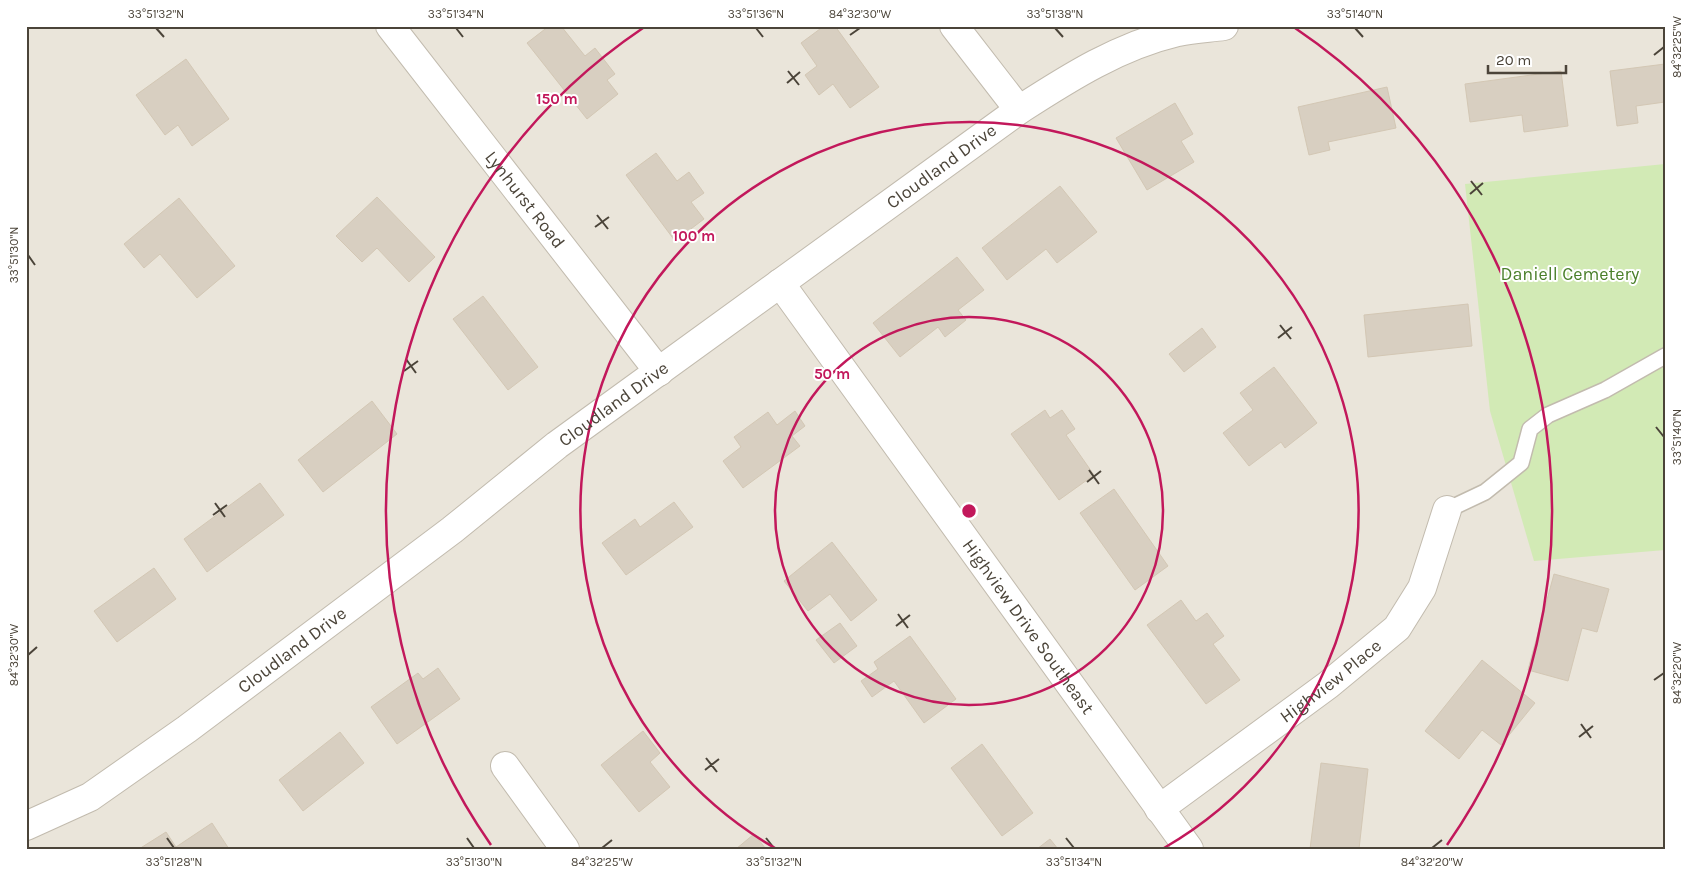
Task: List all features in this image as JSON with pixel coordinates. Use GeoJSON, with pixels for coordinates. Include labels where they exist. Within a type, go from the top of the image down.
{"type":"FeatureCollection","features":[{"type":"Feature","properties":{"kind":"street","name":"Lynhurst Road"},"geometry":{"type":"LineString","coordinates":[[390,26],[659,372]]}},
{"type":"Feature","properties":{"kind":"street"},"geometry":{"type":"LineString","coordinates":[[954,26],[1019,110]]}},
{"type":"Feature","properties":{"kind":"street","name":"Cloudland Drive"},"geometry":{"type":"LineString","coordinates":[[26,826],[90,797],[187,729],[452,530],[557,446],[1019,110],[1084,68],[1118,51],[1178,32],[1224,26]]}},
{"type":"Feature","properties":{"kind":"street","name":"Highview Drive Southeast"},"geometry":{"type":"LineString","coordinates":[[780,284],[1189,849]]}},
{"type":"Feature","properties":{"kind":"street","name":"Highview Place"},"geometry":{"type":"LineString","coordinates":[[1159,809],[1328,685],[1397,628],[1422,588],[1447,510]]}},
{"type":"Feature","properties":{"kind":"street"},"geometry":{"type":"LineString","coordinates":[[505,766],[565,849]]}},
{"type":"Feature","properties":{"kind":"lane"},"geometry":{"type":"LineString","coordinates":[[1447,510],[1484,492],[1521,463],[1530,429],[1548,415],[1605,390],[1665,356]]}},
{"type":"Feature","properties":{"kind":"shaded area"},"geometry":{"type":"Polygon","coordinates":[[[26,26],[1665,26],[1665,849],[26,849],[26,26]]]}},
{"type":"Feature","properties":{"kind":"green space","name":"Daniell Cemetery"},"geometry":{"type":"Polygon","coordinates":[[[1665,164],[1665,550],[1534,561],[1490,411],[1465,184],[1665,164]]]}},
{"type":"Feature","properties":{"kind":"building"},"geometry":{"type":"Polygon","coordinates":[[[549,26],[561,26],[585,56],[595,48],[615,74],[607,80],[618,94],[587,119],[527,43],[549,26]]]}},
{"type":"Feature","properties":{"kind":"building"},"geometry":{"type":"Polygon","coordinates":[[[824,26],[835,26],[879,87],[850,108],[833,84],[819,95],[805,75],[817,66],[801,43],[824,26]]]}},
{"type":"Feature","properties":{"kind":"building"},"geometry":{"type":"Polygon","coordinates":[[[186,59],[229,119],[192,146],[178,125],[165,135],[136,95],[186,59]]]}},
{"type":"Feature","properties":{"kind":"building"},"geometry":{"type":"Polygon","coordinates":[[[1665,64],[1665,102],[1636,106],[1638,123],[1617,126],[1610,71],[1665,64]]]}},
{"type":"Feature","properties":{"kind":"building"},"geometry":{"type":"Polygon","coordinates":[[[1561,71],[1568,126],[1524,132],[1522,115],[1470,122],[1465,84],[1561,71]]]}},
{"type":"Feature","properties":{"kind":"building"},"geometry":{"type":"Polygon","coordinates":[[[1387,87],[1396,128],[1328,142],[1330,150],[1309,155],[1298,107],[1387,87]]]}},
{"type":"Feature","properties":{"kind":"building"},"geometry":{"type":"Polygon","coordinates":[[[1175,103],[1193,134],[1181,141],[1194,162],[1147,190],[1116,138],[1175,103]]]}},
{"type":"Feature","properties":{"kind":"building"},"geometry":{"type":"Polygon","coordinates":[[[656,153],[677,181],[689,172],[704,193],[691,202],[704,219],[675,241],[626,175],[656,153]]]}},
{"type":"Feature","properties":{"kind":"building"},"geometry":{"type":"Polygon","coordinates":[[[1060,186],[1097,232],[1057,263],[1046,249],[1007,280],[982,248],[1060,186]]]}},
{"type":"Feature","properties":{"kind":"building"},"geometry":{"type":"Polygon","coordinates":[[[377,197],[435,257],[409,282],[377,248],[362,262],[336,236],[377,197]]]}},
{"type":"Feature","properties":{"kind":"building"},"geometry":{"type":"Polygon","coordinates":[[[179,198],[235,266],[197,298],[160,254],[144,268],[124,244],[179,198]]]}},
{"type":"Feature","properties":{"kind":"building"},"geometry":{"type":"Polygon","coordinates":[[[957,257],[984,290],[958,310],[966,320],[945,337],[938,327],[900,357],[873,323],[957,257]]]}},
{"type":"Feature","properties":{"kind":"building"},"geometry":{"type":"Polygon","coordinates":[[[483,296],[538,367],[508,390],[453,319],[483,296]]]}},
{"type":"Feature","properties":{"kind":"building"},"geometry":{"type":"Polygon","coordinates":[[[1468,304],[1472,346],[1368,357],[1364,315],[1468,304]]]}},
{"type":"Feature","properties":{"kind":"building"},"geometry":{"type":"Polygon","coordinates":[[[1202,328],[1216,347],[1184,372],[1169,354],[1202,328]]]}},
{"type":"Feature","properties":{"kind":"building"},"geometry":{"type":"Polygon","coordinates":[[[1274,367],[1317,423],[1285,448],[1281,442],[1249,466],[1223,433],[1253,410],[1240,393],[1274,367]]]}},
{"type":"Feature","properties":{"kind":"building"},"geometry":{"type":"Polygon","coordinates":[[[372,401],[397,434],[323,492],[298,460],[372,401]]]}},
{"type":"Feature","properties":{"kind":"building"},"geometry":{"type":"Polygon","coordinates":[[[1045,410],[1050,418],[1062,410],[1075,429],[1066,435],[1094,475],[1059,500],[1011,434],[1045,410]]]}},
{"type":"Feature","properties":{"kind":"building"},"geometry":{"type":"Polygon","coordinates":[[[795,411],[805,426],[792,436],[800,446],[743,488],[723,461],[741,447],[734,437],[768,412],[777,425],[795,411]]]}},
{"type":"Feature","properties":{"kind":"building"},"geometry":{"type":"Polygon","coordinates":[[[260,483],[284,515],[207,572],[184,539],[260,483]]]}},
{"type":"Feature","properties":{"kind":"building"},"geometry":{"type":"Polygon","coordinates":[[[1114,489],[1168,566],[1135,590],[1080,513],[1114,489]]]}},
{"type":"Feature","properties":{"kind":"building"},"geometry":{"type":"Polygon","coordinates":[[[674,502],[693,527],[626,575],[602,543],[635,519],[640,527],[674,502]]]}},
{"type":"Feature","properties":{"kind":"building"},"geometry":{"type":"Polygon","coordinates":[[[832,542],[877,600],[851,621],[830,594],[808,611],[784,581],[832,542]]]}},
{"type":"Feature","properties":{"kind":"building"},"geometry":{"type":"Polygon","coordinates":[[[154,568],[176,599],[117,642],[94,611],[154,568]]]}},
{"type":"Feature","properties":{"kind":"building"},"geometry":{"type":"Polygon","coordinates":[[[1554,574],[1609,589],[1597,632],[1582,628],[1568,681],[1528,670],[1554,574]]]}},
{"type":"Feature","properties":{"kind":"building"},"geometry":{"type":"Polygon","coordinates":[[[1181,600],[1196,621],[1207,613],[1224,636],[1213,644],[1240,680],[1206,704],[1147,625],[1181,600]]]}},
{"type":"Feature","properties":{"kind":"building"},"geometry":{"type":"Polygon","coordinates":[[[840,623],[857,646],[834,663],[816,640],[840,623]]]}},
{"type":"Feature","properties":{"kind":"building"},"geometry":{"type":"Polygon","coordinates":[[[910,636],[956,699],[924,723],[894,681],[872,697],[861,681],[878,669],[874,662],[910,636]]]}},
{"type":"Feature","properties":{"kind":"building"},"geometry":{"type":"Polygon","coordinates":[[[1482,660],[1535,703],[1501,745],[1482,730],[1459,759],[1425,731],[1482,660]]]}},
{"type":"Feature","properties":{"kind":"building"},"geometry":{"type":"Polygon","coordinates":[[[438,668],[460,699],[397,744],[371,707],[418,673],[423,679],[438,668]]]}},
{"type":"Feature","properties":{"kind":"building"},"geometry":{"type":"Polygon","coordinates":[[[643,731],[660,753],[650,762],[670,787],[639,812],[601,765],[643,731]]]}},
{"type":"Feature","properties":{"kind":"building"},"geometry":{"type":"Polygon","coordinates":[[[340,732],[364,763],[303,811],[279,780],[340,732]]]}},
{"type":"Feature","properties":{"kind":"building"},"geometry":{"type":"Polygon","coordinates":[[[982,744],[1033,813],[1002,836],[951,768],[982,744]]]}},
{"type":"Feature","properties":{"kind":"building"},"geometry":{"type":"Polygon","coordinates":[[[1321,763],[1368,769],[1359,849],[1310,849],[1321,763]]]}},
{"type":"Feature","properties":{"kind":"building"},"geometry":{"type":"Polygon","coordinates":[[[212,823],[229,849],[139,849],[166,832],[176,847],[212,823]]]}},
{"type":"Feature","properties":{"kind":"building"},"geometry":{"type":"Polygon","coordinates":[[[754,834],[766,849],[736,849],[754,834]]]}},
{"type":"Feature","properties":{"kind":"building"},"geometry":{"type":"Polygon","coordinates":[[[1050,839],[1058,849],[1037,849],[1050,839]]]}}]}
